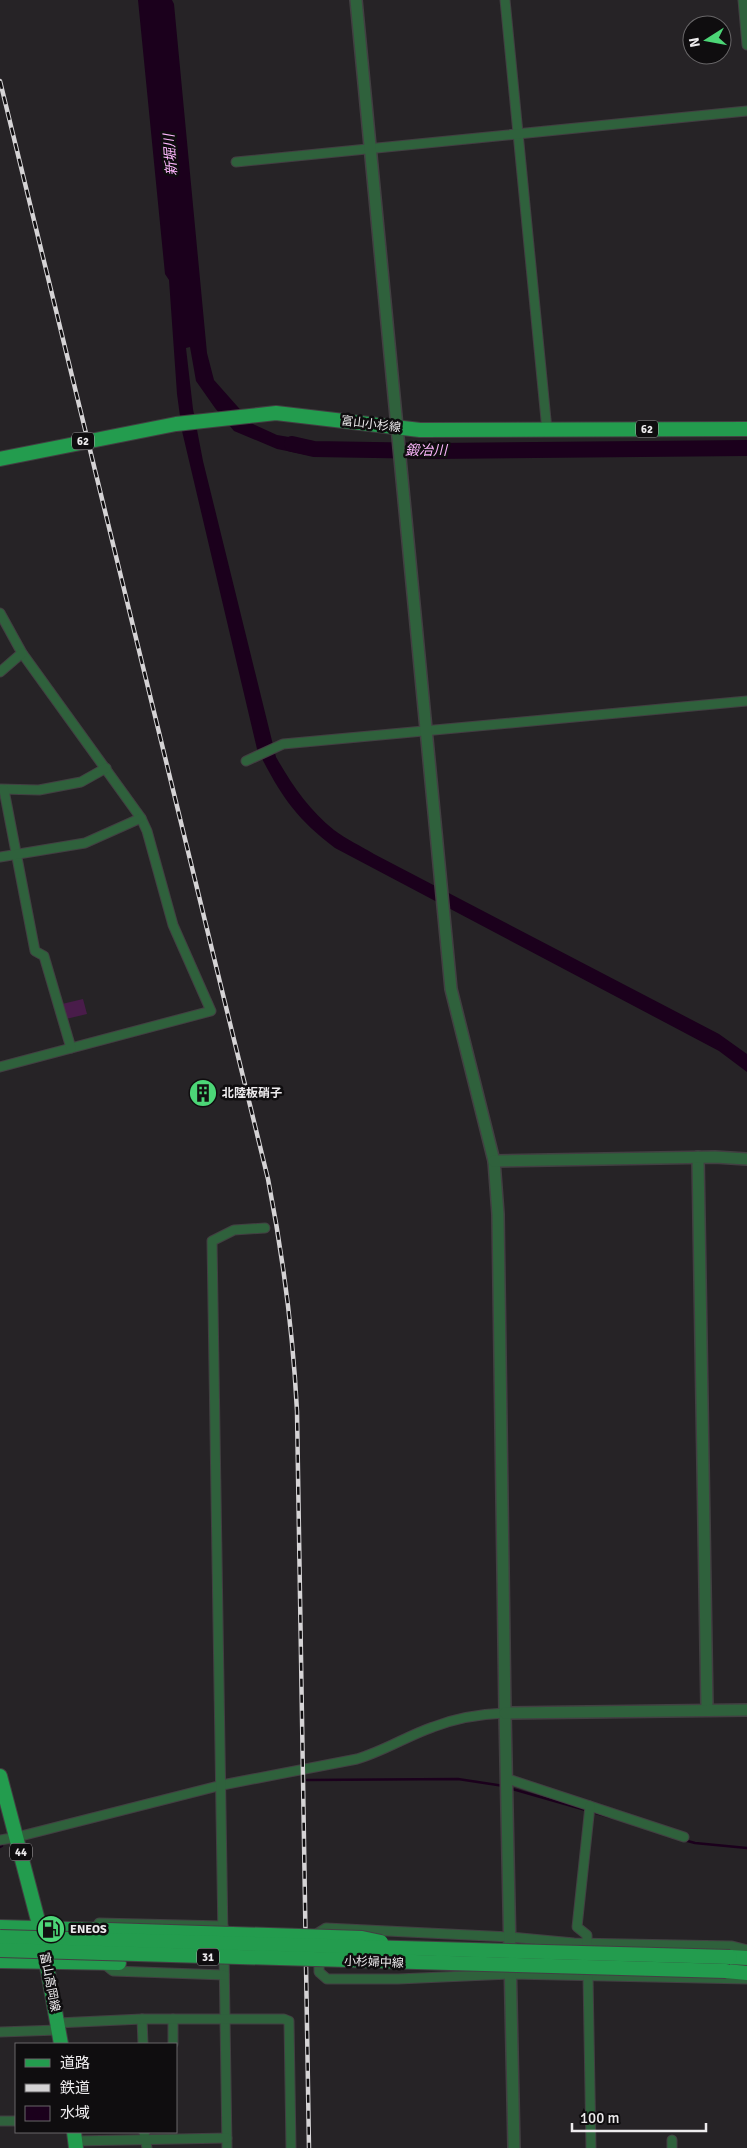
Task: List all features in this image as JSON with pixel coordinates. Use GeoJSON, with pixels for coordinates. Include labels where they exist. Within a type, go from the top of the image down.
{"type":"FeatureCollection","features":[{"type":"Feature","properties":{"kind":"main road","name":"富山小杉線"},"geometry":{"type":"LineString","coordinates":[[0,458],[200,420],[295,414],[398,434],[420,430],[747,429]]}},
{"type":"Feature","properties":{"kind":"main road","name":"富山高岡線"},"geometry":{"type":"LineString","coordinates":[[0,1776],[40,1928],[61,2043]]}},
{"type":"Feature","properties":{"kind":"main road","name":"31"},"geometry":{"type":"LineString","coordinates":[[0,1927],[362,1938],[416,1956]]}},
{"type":"Feature","properties":{"kind":"main road","name":"小杉婦中線"},"geometry":{"type":"LineString","coordinates":[[0,1937],[416,1956],[516,1964],[747,1973]]}},
{"type":"Feature","properties":{"kind":"main road","name":"小杉婦中線"},"geometry":{"type":"LineString","coordinates":[[0,1950],[416,1956],[596,1952],[747,1958]]}},
{"type":"Feature","properties":{"kind":"main road","name":"31"},"geometry":{"type":"LineString","coordinates":[[0,1961],[355,1970],[416,1956]]}},
{"type":"Feature","properties":{"kind":"street"},"geometry":{"type":"LineString","coordinates":[[356,0],[440,881],[452,989],[494,1161],[498,1214],[505,1713],[508,1779],[514,2148]]}},
{"type":"Feature","properties":{"kind":"street"},"geometry":{"type":"LineString","coordinates":[[505,0],[547,430]]}},
{"type":"Feature","properties":{"kind":"street"},"geometry":{"type":"LineString","coordinates":[[743,0],[747,45]]}},
{"type":"Feature","properties":{"kind":"street"},"geometry":{"type":"LineString","coordinates":[[236,162],[747,112]]}},
{"type":"Feature","properties":{"kind":"street"},"geometry":{"type":"LineString","coordinates":[[0,613],[22,653],[141,818],[147,831],[173,924],[211,1011],[0,1067]]}},
{"type":"Feature","properties":{"kind":"street"},"geometry":{"type":"LineString","coordinates":[[0,672],[22,653]]}},
{"type":"Feature","properties":{"kind":"street"},"geometry":{"type":"LineString","coordinates":[[246,761],[278,746],[426,730],[747,701]]}},
{"type":"Feature","properties":{"kind":"street"},"geometry":{"type":"LineString","coordinates":[[71,1048],[44,956],[35,951],[17,853],[2,790],[39,790],[81,782],[106,768]]}},
{"type":"Feature","properties":{"kind":"street"},"geometry":{"type":"LineString","coordinates":[[0,857],[84,843],[141,818]]}},
{"type":"Feature","properties":{"kind":"street"},"geometry":{"type":"LineString","coordinates":[[494,1161],[698,1157],[747,1159]]}},
{"type":"Feature","properties":{"kind":"street"},"geometry":{"type":"LineString","coordinates":[[698,1157],[707,1710]]}},
{"type":"Feature","properties":{"kind":"street"},"geometry":{"type":"LineString","coordinates":[[227,2148],[212,1240],[234,1230],[265,1228]]}},
{"type":"Feature","properties":{"kind":"street"},"geometry":{"type":"LineString","coordinates":[[0,1840],[222,1785],[357,1759],[378,1753],[432,1727],[483,1714],[747,1710]]}},
{"type":"Feature","properties":{"kind":"street"},"geometry":{"type":"LineString","coordinates":[[508,1779],[684,1837]]}},
{"type":"Feature","properties":{"kind":"street"},"geometry":{"type":"LineString","coordinates":[[587,1943],[587,1935],[577,1927],[590,1806]]}},
{"type":"Feature","properties":{"kind":"street"},"geometry":{"type":"LineString","coordinates":[[83,1930],[90,1924],[99,1923],[223,1926]]}},
{"type":"Feature","properties":{"kind":"street"},"geometry":{"type":"LineString","coordinates":[[747,1950],[732,1946],[587,1943],[510,1937],[326,1928],[318,1933],[319,1972],[326,1979],[398,1979],[511,1974],[747,1979]]}},
{"type":"Feature","properties":{"kind":"street"},"geometry":{"type":"LineString","coordinates":[[102,1963],[113,1971],[224,1974]]}},
{"type":"Feature","properties":{"kind":"street"},"geometry":{"type":"LineString","coordinates":[[588,1976],[591,2148]]}},
{"type":"Feature","properties":{"kind":"street"},"geometry":{"type":"LineString","coordinates":[[173,2019],[173,2043]]}},
{"type":"Feature","properties":{"kind":"street"},"geometry":{"type":"LineString","coordinates":[[0,2032],[142,2020],[284,2019],[289,2021],[291,2148]]}},
{"type":"Feature","properties":{"kind":"street"},"geometry":{"type":"LineString","coordinates":[[142,2020],[143,2043]]}},
{"type":"Feature","properties":{"kind":"street"},"geometry":{"type":"LineString","coordinates":[[0,2121],[15,2121]]}},
{"type":"Feature","properties":{"kind":"street"},"geometry":{"type":"LineString","coordinates":[[75,2140],[146,2140],[174,2136],[227,2138]]}},
{"type":"Feature","properties":{"kind":"shaded area"},"geometry":{"type":"Polygon","coordinates":[[[83,999],[87,1014],[66,1019],[62,1004],[83,999]]]}},
{"type":"Feature","properties":{"kind":"water","name":"新堀川"},"geometry":{"type":"Polygon","coordinates":[[[138,0],[172,0],[174,4],[207,353],[214,380],[253,424],[277,435],[313,441],[312,456],[277,449],[234,431],[196,381],[190,347],[186,348],[193,409],[203,461],[276,757],[309,805],[325,822],[339,833],[374,854],[719,1034],[747,1054],[747,1072],[719,1051],[335,848],[298,815],[273,779],[257,749],[182,431],[177,394],[169,280],[165,274],[138,0]]]}},
{"type":"Feature","properties":{"kind":"waterway","name":"鍛冶川"},"geometry":{"type":"LineString","coordinates":[[292,444],[314,449],[434,451],[747,448]]}},
{"type":"Feature","properties":{"kind":"waterway"},"geometry":{"type":"LineString","coordinates":[[307,1780],[458,1779],[504,1786]]}},
{"type":"Feature","properties":{"kind":"waterway"},"geometry":{"type":"LineString","coordinates":[[509,1788],[610,1817]]}},
{"type":"Feature","properties":{"kind":"waterway"},"geometry":{"type":"LineString","coordinates":[[684,1840],[695,1843],[747,1848]]}},
{"type":"Feature","properties":{"kind":"railway"},"geometry":{"type":"LineString","coordinates":[[0,81],[268,1179],[283,1265],[293,1352],[297,1411],[309,2148]]}},
{"type":"Feature","properties":{"kind":"place","name":"北陸板硝子"},"geometry":{"type":"Point","coordinates":[203,1093]}},
{"type":"Feature","properties":{"kind":"place","name":"ENEOS"},"geometry":{"type":"Point","coordinates":[51,1929]}}]}
